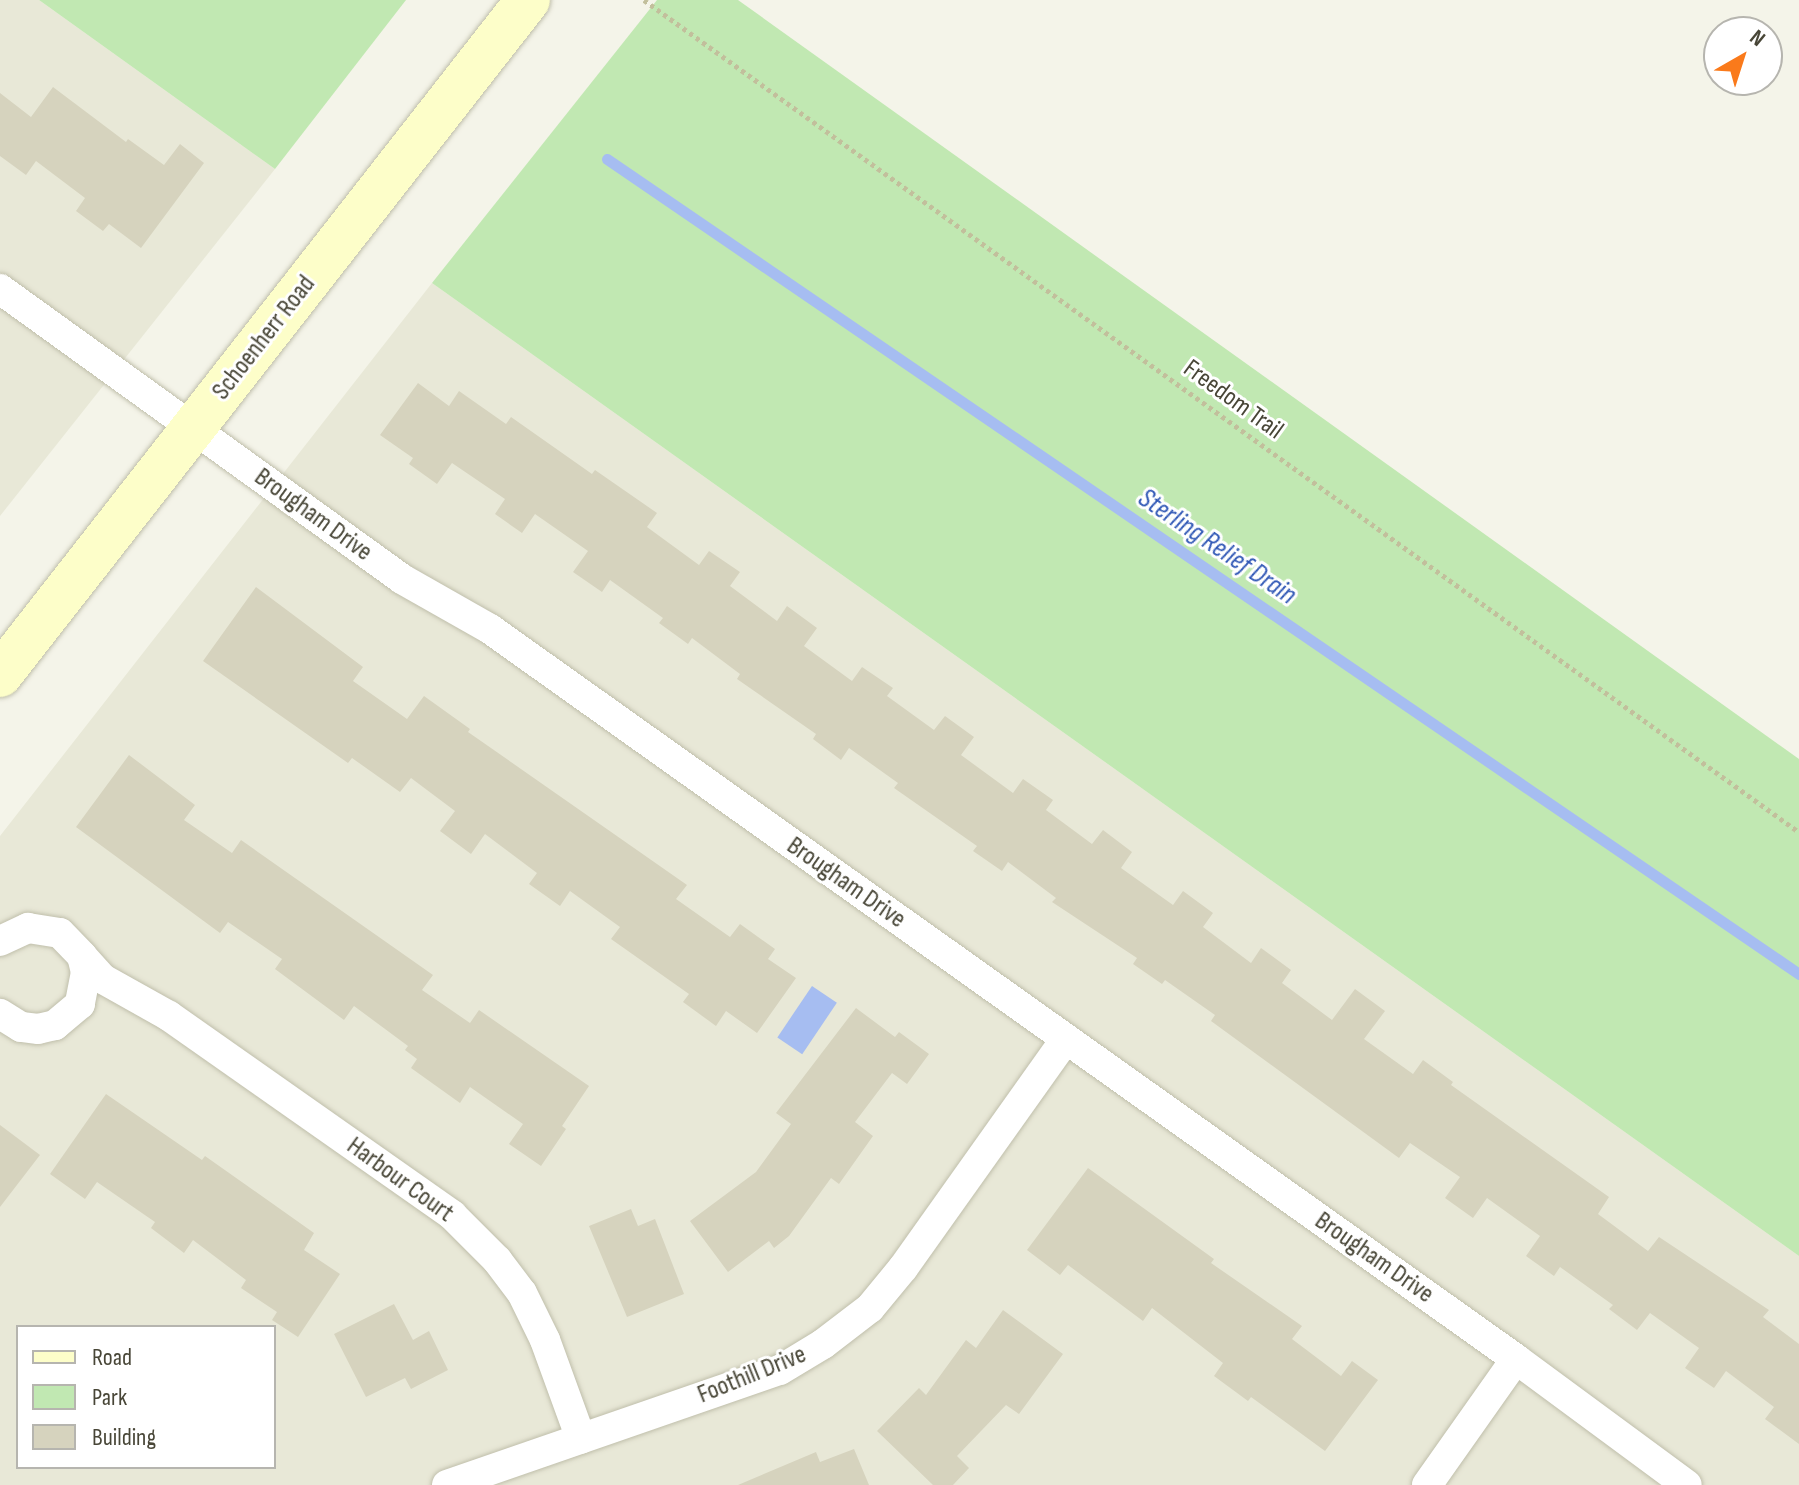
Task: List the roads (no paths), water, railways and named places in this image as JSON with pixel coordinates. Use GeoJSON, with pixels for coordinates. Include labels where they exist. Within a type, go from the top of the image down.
{"type":"FeatureCollection","features":[{"type":"Feature","properties":{"kind":"main road","name":"Schoenherr Road"},"geometry":{"type":"LineString","coordinates":[[0,675],[528,0]]}},
{"type":"Feature","properties":{"kind":"street","name":"Brougham Drive"},"geometry":{"type":"LineString","coordinates":[[0,289],[402,579],[490,629],[1516,1359],[1687,1485]]}},
{"type":"Feature","properties":{"kind":"street","name":"Harbour Court"},"geometry":{"type":"LineString","coordinates":[[0,941],[20,930],[44,928],[60,933],[103,979],[169,1016],[463,1226],[497,1260],[522,1293],[545,1340],[581,1439]]}},
{"type":"Feature","properties":{"kind":"street"},"geometry":{"type":"LineString","coordinates":[[70,1016],[85,988],[82,956]]}},
{"type":"Feature","properties":{"kind":"street"},"geometry":{"type":"LineString","coordinates":[[0,1014],[21,1027],[38,1029],[99,1003],[132,997]]}},
{"type":"Feature","properties":{"kind":"street","name":"Foothill Drive"},"geometry":{"type":"LineString","coordinates":[[447,1485],[780,1370],[823,1344],[870,1308],[1066,1039]]}},
{"type":"Feature","properties":{"kind":"street"},"geometry":{"type":"LineString","coordinates":[[1427,1485],[1516,1359]]}},
{"type":"Feature","properties":{"kind":"water"},"geometry":{"type":"Polygon","coordinates":[[[812,986],[837,1003],[802,1054],[777,1037],[812,986]]]}},
{"type":"Feature","properties":{"kind":"waterway","name":"Sterling Relief Drain"},"geometry":{"type":"LineString","coordinates":[[607,159],[1799,974]]}}]}
